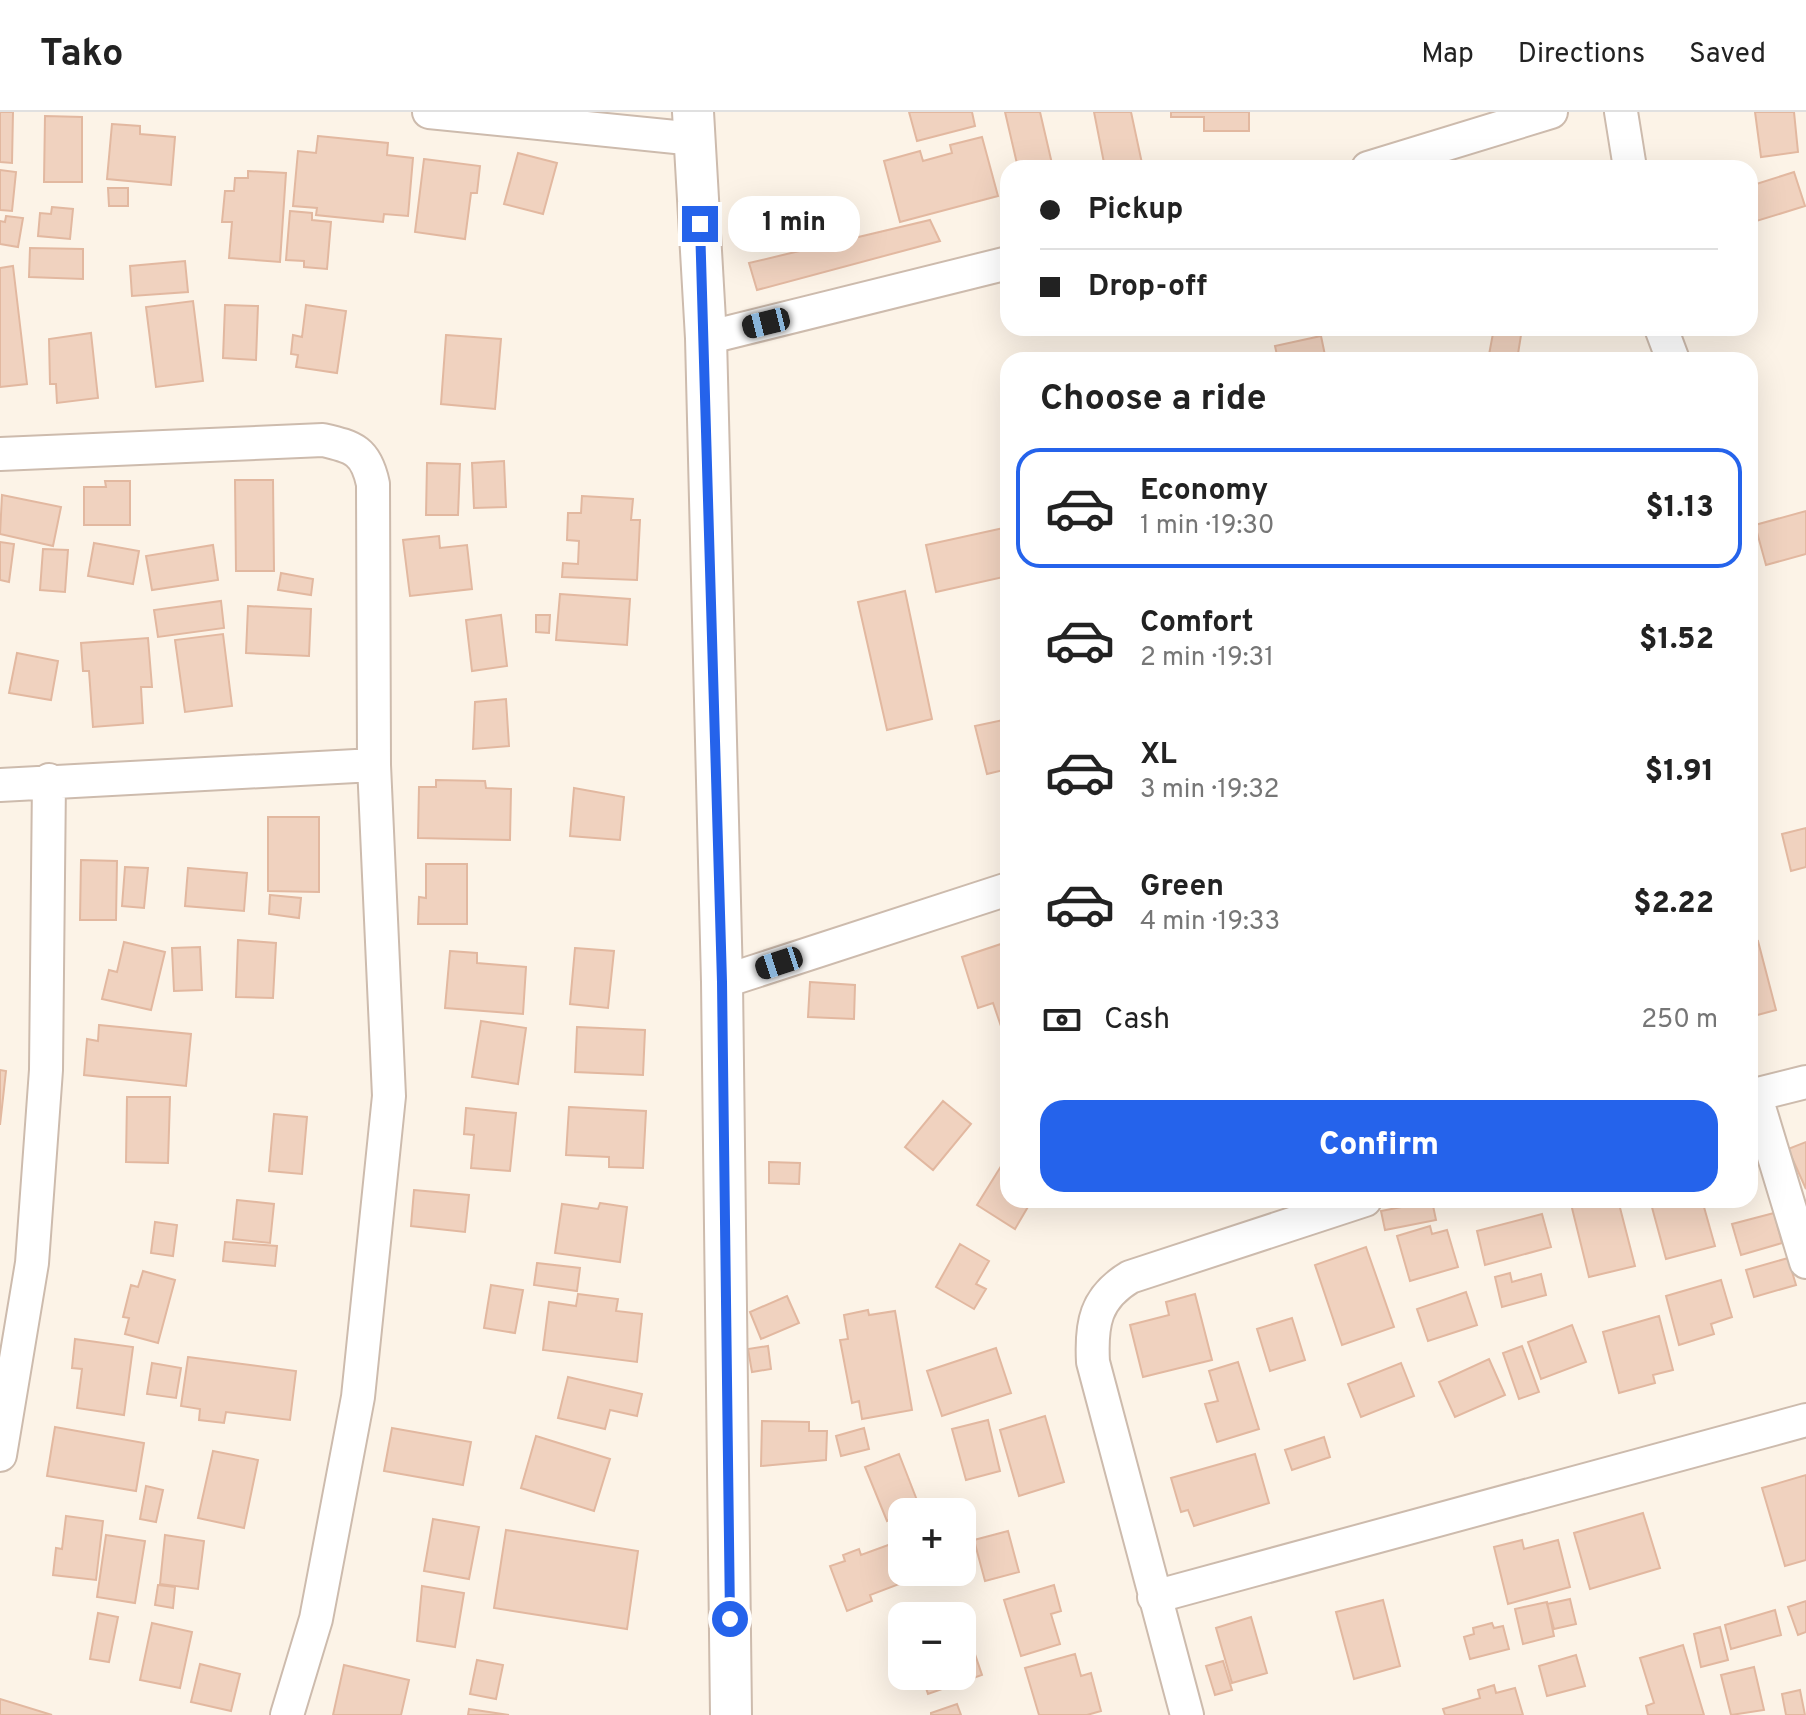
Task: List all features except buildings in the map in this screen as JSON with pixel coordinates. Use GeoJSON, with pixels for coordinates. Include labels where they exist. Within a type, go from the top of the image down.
{"type":"FeatureCollection","features":[{"type":"Feature","properties":{"kind":"street"},"geometry":{"type":"LineString","coordinates":[[429,112],[694,125],[706,338],[722,982],[731,1715]]}},
{"type":"Feature","properties":{"kind":"street"},"geometry":{"type":"LineString","coordinates":[[1394,160],[1551,112]]}},
{"type":"Feature","properties":{"kind":"street"},"geometry":{"type":"LineString","coordinates":[[1621,112],[1629,160]]}},
{"type":"Feature","properties":{"kind":"street"},"geometry":{"type":"LineString","coordinates":[[706,338],[1000,265]]}},
{"type":"Feature","properties":{"kind":"street"},"geometry":{"type":"LineString","coordinates":[[0,454],[323,440],[351,446],[369,463],[373,484],[374,765],[389,1096],[358,1397],[316,1619],[287,1715]]}},
{"type":"Feature","properties":{"kind":"street"},"geometry":{"type":"LineString","coordinates":[[0,785],[374,765]]}},
{"type":"Feature","properties":{"kind":"street"},"geometry":{"type":"LineString","coordinates":[[0,1455],[32,1263],[46,1070],[49,780]]}},
{"type":"Feature","properties":{"kind":"street"},"geometry":{"type":"LineString","coordinates":[[722,982],[1000,892]]}},
{"type":"Feature","properties":{"kind":"street"},"geometry":{"type":"LineString","coordinates":[[1758,1094],[1806,1082]]}},
{"type":"Feature","properties":{"kind":"street"},"geometry":{"type":"LineString","coordinates":[[1758,1111],[1806,1262]]}},
{"type":"Feature","properties":{"kind":"street"},"geometry":{"type":"LineString","coordinates":[[1187,1715],[1093,1362],[1091,1333],[1097,1308],[1111,1289],[1130,1277],[1341,1208]]}},
{"type":"Feature","properties":{"kind":"street"},"geometry":{"type":"LineString","coordinates":[[1154,1597],[1806,1420]]}},
{"type":"Feature","properties":{"kind":"route"},"geometry":{"type":"LineString","coordinates":[[700,224],[706,338],[722,982],[730,1619]]}}]}
